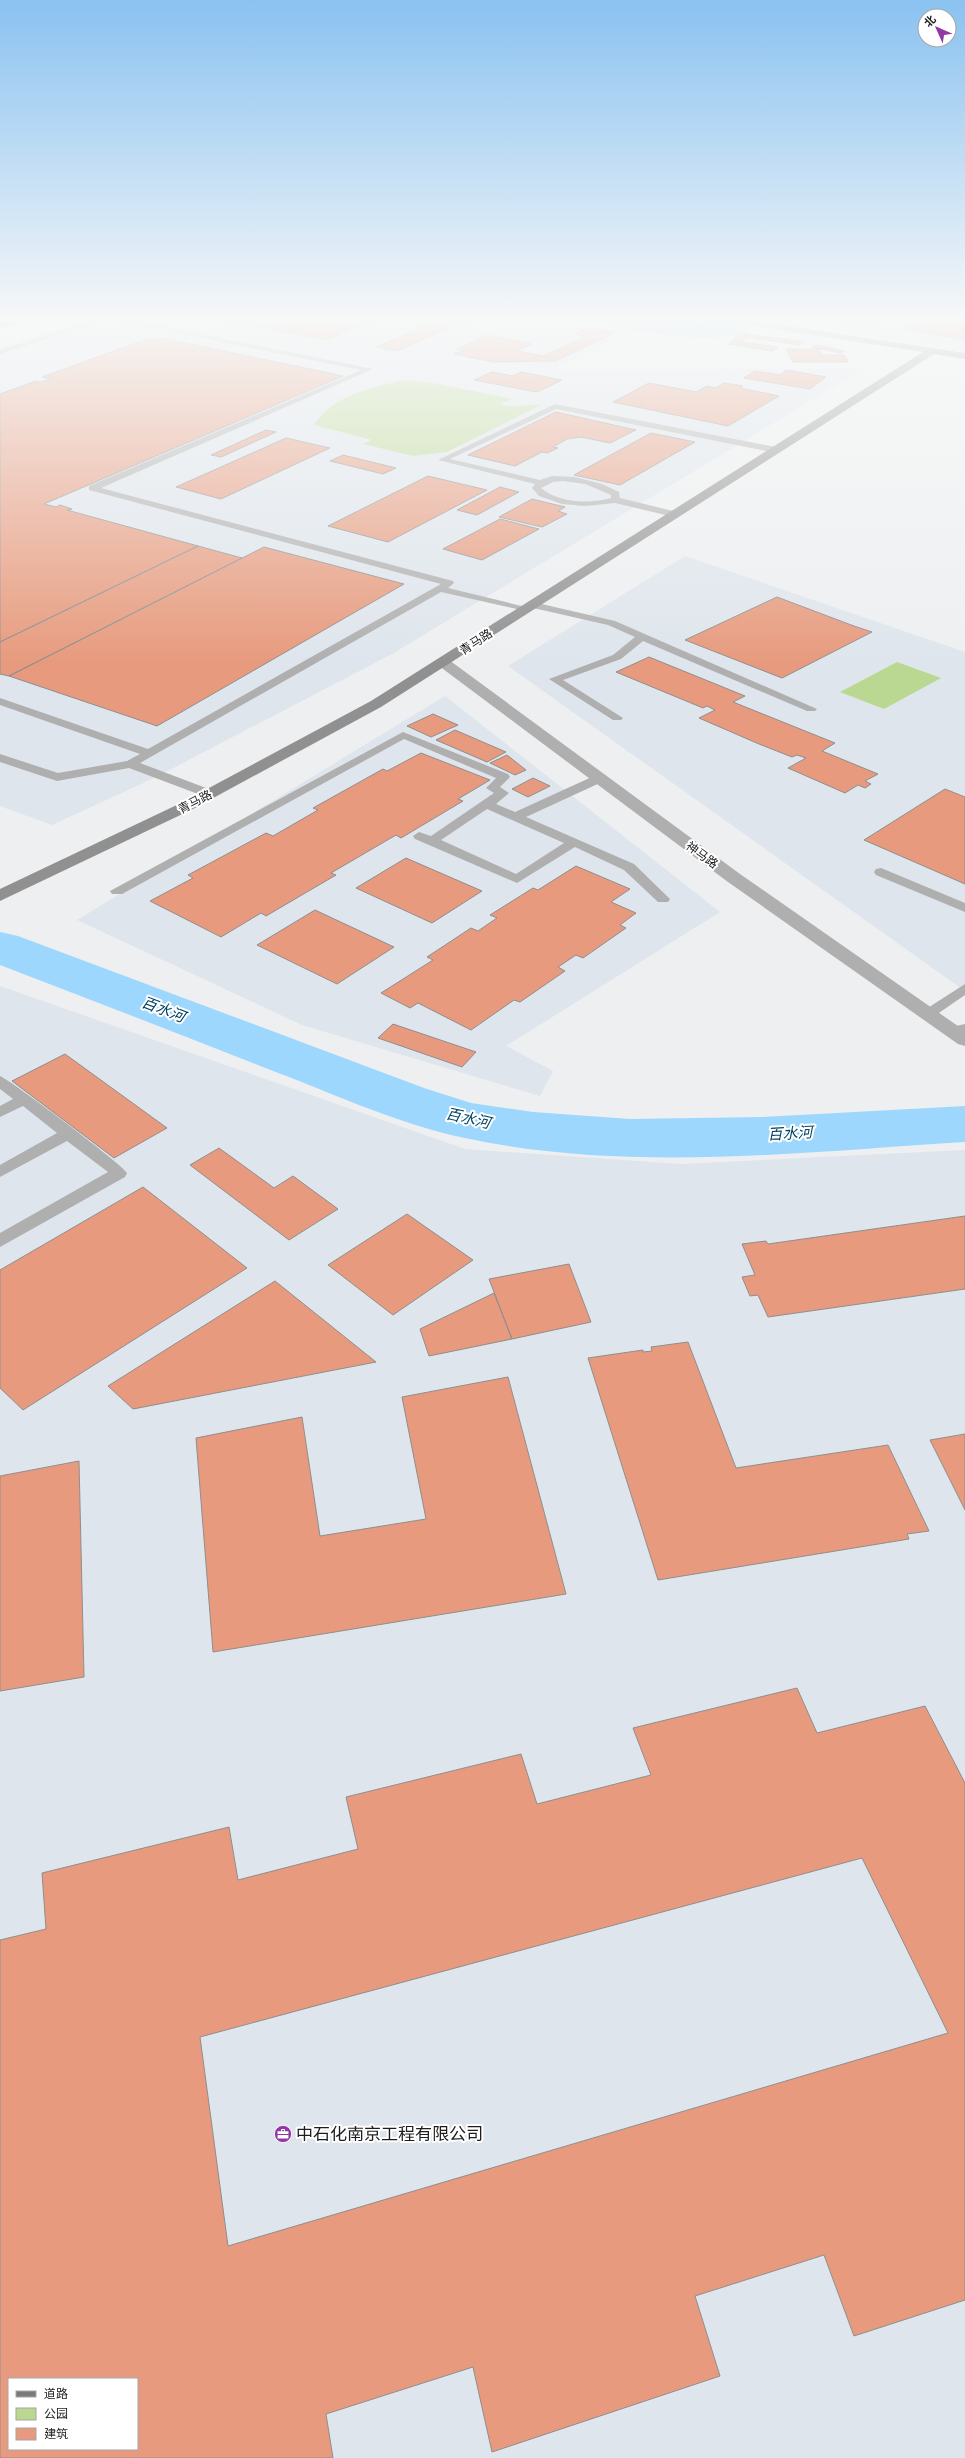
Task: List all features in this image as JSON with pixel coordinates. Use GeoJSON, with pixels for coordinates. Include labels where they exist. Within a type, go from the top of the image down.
{"type":"FeatureCollection","features":[{"type":"Feature","properties":{"kind":"street","name":"青马路"},"geometry":{"type":"LineString","coordinates":[[0,896],[210,794],[376,704],[800,435]]}},
{"type":"Feature","properties":{"kind":"street","name":"神马路"},"geometry":{"type":"LineString","coordinates":[[444,662],[598,779],[734,878],[928,1014],[961,1033]]}},
{"type":"Feature","properties":{"kind":"lane"},"geometry":{"type":"LineString","coordinates":[[0,758],[57,777],[130,764],[449,583],[92,488],[216,435]]}},
{"type":"Feature","properties":{"kind":"lane"},"geometry":{"type":"LineString","coordinates":[[495,435],[442,460],[540,483],[556,479],[570,479],[590,482],[616,494],[615,500]]}},
{"type":"Feature","properties":{"kind":"lane"},"geometry":{"type":"LineString","coordinates":[[700,435],[776,450]]}},
{"type":"Feature","properties":{"kind":"lane"},"geometry":{"type":"LineString","coordinates":[[540,483],[536,488],[540,493],[554,498],[595,505],[615,500],[674,514]]}},
{"type":"Feature","properties":{"kind":"lane"},"geometry":{"type":"LineString","coordinates":[[440,589],[611,623],[811,709]]}},
{"type":"Feature","properties":{"kind":"lane"},"geometry":{"type":"LineString","coordinates":[[617,718],[554,679],[616,657],[642,636]]}},
{"type":"Feature","properties":{"kind":"lane"},"geometry":{"type":"LineString","coordinates":[[0,701],[149,753]]}},
{"type":"Feature","properties":{"kind":"lane"},"geometry":{"type":"LineString","coordinates":[[117,891],[403,735],[504,777],[492,788],[503,793],[432,841]]}},
{"type":"Feature","properties":{"kind":"lane"},"geometry":{"type":"LineString","coordinates":[[130,764],[210,794]]}},
{"type":"Feature","properties":{"kind":"lane"},"geometry":{"type":"LineString","coordinates":[[515,817],[598,779]]}},
{"type":"Feature","properties":{"kind":"lane"},"geometry":{"type":"LineString","coordinates":[[486,804],[629,867],[663,899]]}},
{"type":"Feature","properties":{"kind":"lane"},"geometry":{"type":"LineString","coordinates":[[419,836],[517,879],[574,842]]}},
{"type":"Feature","properties":{"kind":"lane"},"geometry":{"type":"LineString","coordinates":[[881,872],[965,908]]}},
{"type":"Feature","properties":{"kind":"lane"},"geometry":{"type":"LineString","coordinates":[[928,1014],[965,988]]}},
{"type":"Feature","properties":{"kind":"lane"},"geometry":{"type":"LineString","coordinates":[[0,1081],[119,1174],[0,1241]]}},
{"type":"Feature","properties":{"kind":"lane"},"geometry":{"type":"LineString","coordinates":[[0,1112],[24,1099]]}},
{"type":"Feature","properties":{"kind":"lane"},"geometry":{"type":"LineString","coordinates":[[0,1172],[68,1134]]}},
{"type":"Feature","properties":{"kind":"shaded area"},"geometry":{"type":"Polygon","coordinates":[[[0,435],[754,435],[392,654],[154,778],[52,825],[0,806],[0,435]]]}},
{"type":"Feature","properties":{"kind":"shaded area"},"geometry":{"type":"Polygon","coordinates":[[[685,556],[965,652],[965,991],[508,666],[685,556]]]}},
{"type":"Feature","properties":{"kind":"shaded area"},"geometry":{"type":"Polygon","coordinates":[[[445,696],[720,912],[506,1046],[553,1071],[540,1096],[302,1025],[77,920],[445,696]]]}},
{"type":"Feature","properties":{"kind":"shaded area"},"geometry":{"type":"Polygon","coordinates":[[[0,986],[465,1149],[681,1164],[965,1150],[965,2458],[0,2458],[0,986]]]}},
{"type":"Feature","properties":{"kind":"green space"},"geometry":{"type":"Polygon","coordinates":[[[352,435],[482,435],[447,452],[413,456],[363,444],[372,440],[352,435]]]}},
{"type":"Feature","properties":{"kind":"green space"},"geometry":{"type":"Polygon","coordinates":[[[897,662],[941,678],[884,709],[840,692],[897,662]]]}},
{"type":"Feature","properties":{"kind":"building"},"geometry":{"type":"Polygon","coordinates":[[[0,435],[206,435],[44,504],[56,507],[60,505],[72,509],[67,510],[198,546],[0,642],[0,435]]]}},
{"type":"Feature","properties":{"kind":"building"},"geometry":{"type":"Polygon","coordinates":[[[256,435],[270,435],[221,457],[211,455],[256,435]]]}},
{"type":"Feature","properties":{"kind":"building"},"geometry":{"type":"Polygon","coordinates":[[[510,435],[627,435],[610,443],[581,437],[567,439],[553,447],[558,448],[547,453],[542,452],[515,466],[468,455],[510,435]]]}},
{"type":"Feature","properties":{"kind":"building"},"geometry":{"type":"Polygon","coordinates":[[[648,435],[659,435],[695,442],[620,485],[574,475],[648,435]]]}},
{"type":"Feature","properties":{"kind":"building"},"geometry":{"type":"Polygon","coordinates":[[[286,438],[330,448],[221,499],[176,487],[286,438]]]}},
{"type":"Feature","properties":{"kind":"building"},"geometry":{"type":"Polygon","coordinates":[[[343,455],[396,468],[383,474],[330,461],[343,455]]]}},
{"type":"Feature","properties":{"kind":"building"},"geometry":{"type":"Polygon","coordinates":[[[428,476],[487,490],[388,542],[328,526],[428,476]]]}},
{"type":"Feature","properties":{"kind":"building"},"geometry":{"type":"Polygon","coordinates":[[[500,487],[519,492],[477,515],[457,510],[500,487]]]}},
{"type":"Feature","properties":{"kind":"building"},"geometry":{"type":"Polygon","coordinates":[[[532,499],[565,507],[558,511],[567,514],[542,527],[499,517],[532,499]]]}},
{"type":"Feature","properties":{"kind":"building"},"geometry":{"type":"Polygon","coordinates":[[[500,519],[539,529],[482,560],[443,549],[500,519]]]}},
{"type":"Feature","properties":{"kind":"building"},"geometry":{"type":"Polygon","coordinates":[[[198,546],[242,558],[9,676],[0,674],[0,642],[198,546]]]}},
{"type":"Feature","properties":{"kind":"building"},"geometry":{"type":"Polygon","coordinates":[[[264,547],[404,584],[157,726],[9,676],[264,547]]]}},
{"type":"Feature","properties":{"kind":"building"},"geometry":{"type":"Polygon","coordinates":[[[777,597],[872,632],[782,678],[685,640],[777,597]]]}},
{"type":"Feature","properties":{"kind":"building"},"geometry":{"type":"Polygon","coordinates":[[[649,657],[745,696],[733,702],[835,743],[822,751],[878,774],[865,781],[871,784],[865,788],[858,785],[845,793],[788,768],[806,758],[797,755],[792,757],[699,718],[715,710],[707,706],[703,708],[616,672],[649,657]]]}},
{"type":"Feature","properties":{"kind":"building"},"geometry":{"type":"Polygon","coordinates":[[[433,714],[458,725],[431,737],[407,726],[433,714]]]}},
{"type":"Feature","properties":{"kind":"building"},"geometry":{"type":"Polygon","coordinates":[[[455,730],[506,752],[487,762],[436,740],[455,730]]]}},
{"type":"Feature","properties":{"kind":"building"},"geometry":{"type":"Polygon","coordinates":[[[421,753],[490,780],[458,799],[463,801],[401,838],[396,835],[331,873],[336,875],[266,916],[261,913],[221,937],[150,901],[193,878],[188,875],[266,833],[273,836],[318,810],[313,808],[383,769],[387,771],[421,753]]]}},
{"type":"Feature","properties":{"kind":"building"},"geometry":{"type":"Polygon","coordinates":[[[507,755],[526,770],[515,775],[490,763],[507,755]]]}},
{"type":"Feature","properties":{"kind":"building"},"geometry":{"type":"Polygon","coordinates":[[[533,778],[550,786],[528,797],[512,789],[533,778]]]}},
{"type":"Feature","properties":{"kind":"building"},"geometry":{"type":"Polygon","coordinates":[[[945,789],[965,797],[965,884],[864,840],[945,789]]]}},
{"type":"Feature","properties":{"kind":"building"},"geometry":{"type":"Polygon","coordinates":[[[406,858],[482,891],[432,923],[356,888],[406,858]]]}},
{"type":"Feature","properties":{"kind":"building"},"geometry":{"type":"Polygon","coordinates":[[[576,866],[630,889],[611,902],[636,913],[620,925],[626,928],[583,958],[576,955],[558,967],[565,971],[520,1002],[514,1000],[471,1030],[418,1003],[410,1008],[381,993],[433,960],[427,957],[471,928],[478,931],[497,918],[490,915],[533,888],[538,890],[576,866]]]}},
{"type":"Feature","properties":{"kind":"building"},"geometry":{"type":"Polygon","coordinates":[[[315,910],[394,947],[337,984],[257,945],[315,910]]]}},
{"type":"Feature","properties":{"kind":"building"},"geometry":{"type":"Polygon","coordinates":[[[393,1024],[476,1052],[462,1067],[378,1038],[393,1024]]]}},
{"type":"Feature","properties":{"kind":"building"},"geometry":{"type":"Polygon","coordinates":[[[65,1054],[167,1128],[114,1158],[12,1081],[65,1054]]]}},
{"type":"Feature","properties":{"kind":"building"},"geometry":{"type":"Polygon","coordinates":[[[219,1148],[274,1188],[293,1176],[338,1209],[289,1240],[190,1165],[219,1148]]]}},
{"type":"Feature","properties":{"kind":"building"},"geometry":{"type":"Polygon","coordinates":[[[143,1187],[247,1268],[23,1410],[0,1388],[0,1270],[143,1187]]]}},
{"type":"Feature","properties":{"kind":"building"},"geometry":{"type":"Polygon","coordinates":[[[407,1214],[473,1260],[393,1315],[328,1265],[407,1214]]]}},
{"type":"Feature","properties":{"kind":"building"},"geometry":{"type":"Polygon","coordinates":[[[965,1216],[965,1289],[768,1317],[758,1295],[750,1296],[742,1277],[755,1275],[742,1244],[766,1241],[768,1244],[965,1216]]]}},
{"type":"Feature","properties":{"kind":"building"},"geometry":{"type":"Polygon","coordinates":[[[569,1264],[591,1322],[512,1339],[489,1279],[569,1264]]]}},
{"type":"Feature","properties":{"kind":"building"},"geometry":{"type":"Polygon","coordinates":[[[275,1281],[376,1362],[133,1409],[108,1386],[275,1281]]]}},
{"type":"Feature","properties":{"kind":"building"},"geometry":{"type":"Polygon","coordinates":[[[494,1293],[512,1339],[429,1356],[420,1329],[494,1293]]]}},
{"type":"Feature","properties":{"kind":"building"},"geometry":{"type":"Polygon","coordinates":[[[688,1342],[736,1468],[888,1445],[929,1531],[907,1534],[909,1539],[658,1580],[588,1358],[643,1350],[643,1352],[652,1351],[651,1347],[688,1342]]]}},
{"type":"Feature","properties":{"kind":"building"},"geometry":{"type":"Polygon","coordinates":[[[508,1377],[566,1594],[213,1652],[196,1438],[302,1417],[320,1536],[426,1519],[402,1397],[508,1377]]]}},
{"type":"Feature","properties":{"kind":"building"},"geometry":{"type":"Polygon","coordinates":[[[965,1434],[965,1510],[930,1440],[965,1434]]]}},
{"type":"Feature","properties":{"kind":"building"},"geometry":{"type":"Polygon","coordinates":[[[79,1461],[84,1677],[0,1691],[0,1476],[79,1461]]]}},
{"type":"Feature","properties":{"kind":"building"},"geometry":{"type":"Polygon","coordinates":[[[797,1688],[817,1733],[925,1706],[965,1783],[965,2300],[854,2336],[824,2255],[695,2296],[720,2376],[492,2452],[473,2367],[326,2414],[333,2458],[0,2458],[0,1940],[46,1929],[42,1873],[229,1827],[238,1880],[358,1849],[346,1797],[521,1754],[537,1804],[651,1775],[633,1728],[797,1688]],[[862,1858],[200,2037],[228,2246],[948,2033],[862,1858]]]}},
{"type":"Feature","properties":{"kind":"waterway","name":"百水河"},"geometry":{"type":"LineString","coordinates":[[0,947],[404,1101],[465,1120],[533,1131],[630,1138],[763,1136],[965,1124]]}},
{"type":"Feature","properties":{"kind":"place","name":"中石化南京工程有限公司"},"geometry":{"type":"Point","coordinates":[283,2134]}}]}
